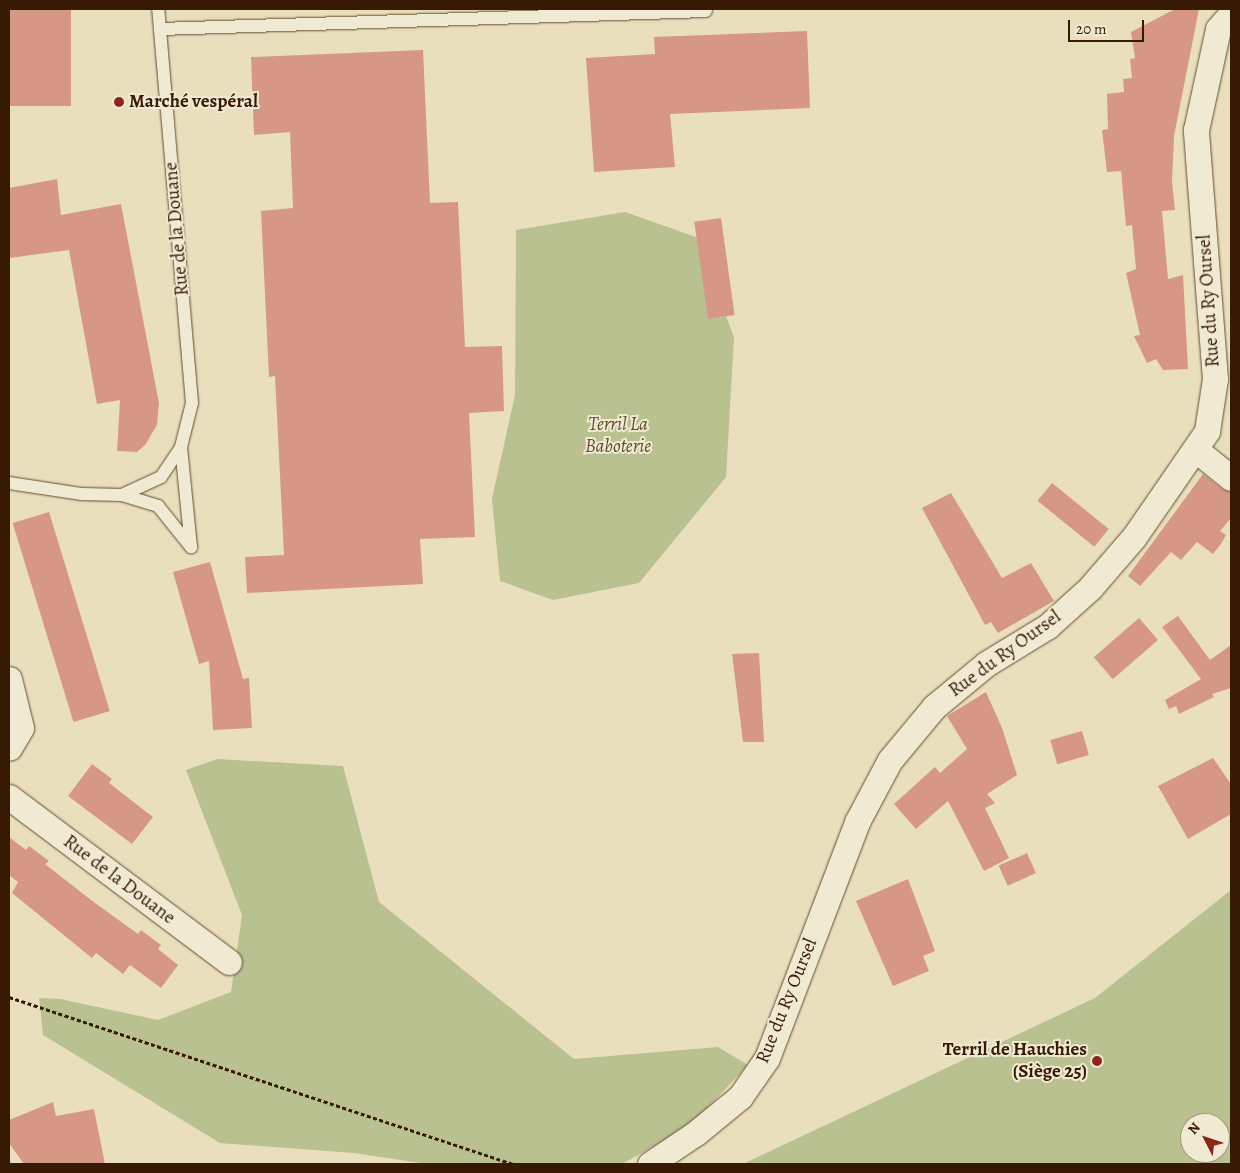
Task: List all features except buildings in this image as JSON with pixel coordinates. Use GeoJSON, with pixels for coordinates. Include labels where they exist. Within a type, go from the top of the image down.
{"type":"FeatureCollection","features":[{"type":"Feature","properties":{"kind":"street","name":"Rue du Ry Oursel"},"geometry":{"type":"LineString","coordinates":[[650,1164],[696,1133],[740,1097],[767,1058],[857,822],[890,760],[934,707],[986,664],[1048,626],[1090,588],[1134,537],[1208,431],[1215,379],[1196,130],[1218,29],[1231,14]]}},
{"type":"Feature","properties":{"kind":"street"},"geometry":{"type":"LineString","coordinates":[[1195,449],[1231,478]]}},
{"type":"Feature","properties":{"kind":"street"},"geometry":{"type":"LineString","coordinates":[[9,679],[21,728],[9,748]]}},
{"type":"Feature","properties":{"kind":"street","name":"Rue de la Douane"},"geometry":{"type":"LineString","coordinates":[[9,797],[229,962]]}},
{"type":"Feature","properties":{"kind":"lane","name":"Rue de la Douane"},"geometry":{"type":"LineString","coordinates":[[9,483],[82,494],[122,495],[158,506],[191,547],[181,448],[192,404],[158,9]]}},
{"type":"Feature","properties":{"kind":"lane"},"geometry":{"type":"LineString","coordinates":[[160,30],[706,12]]}},
{"type":"Feature","properties":{"kind":"lane","name":"Rue de la Douane"},"geometry":{"type":"LineString","coordinates":[[122,495],[161,477],[181,448]]}},
{"type":"Feature","properties":{"kind":"path"},"geometry":{"type":"LineString","coordinates":[[9,997],[513,1164]]}},
{"type":"Feature","properties":{"kind":"green space","name":"Terril La Baboterie"},"geometry":{"type":"Polygon","coordinates":[[[625,212],[696,237],[734,337],[726,477],[639,583],[553,600],[500,581],[492,499],[515,395],[516,230],[625,212]]]}},
{"type":"Feature","properties":{"kind":"green space"},"geometry":{"type":"Polygon","coordinates":[[[217,759],[343,766],[379,902],[574,1059],[718,1047],[748,1065],[691,1125],[622,1164],[427,1164],[354,1153],[220,1143],[43,1035],[39,998],[60,999],[158,1020],[231,992],[242,915],[186,770],[217,759]]]}},
{"type":"Feature","properties":{"kind":"green space","name":"Terril de Hauchies (Siège 25)"},"geometry":{"type":"Polygon","coordinates":[[[1231,890],[1231,1164],[743,1164],[1095,998],[1231,890]]]}},
{"type":"Feature","properties":{"kind":"place","name":"Marché vespéral"},"geometry":{"type":"Point","coordinates":[119,102]}},
{"type":"Feature","properties":{"kind":"place","name":"Terril de Hauchies (Siège 25)"},"geometry":{"type":"Point","coordinates":[1097,1061]}}]}
